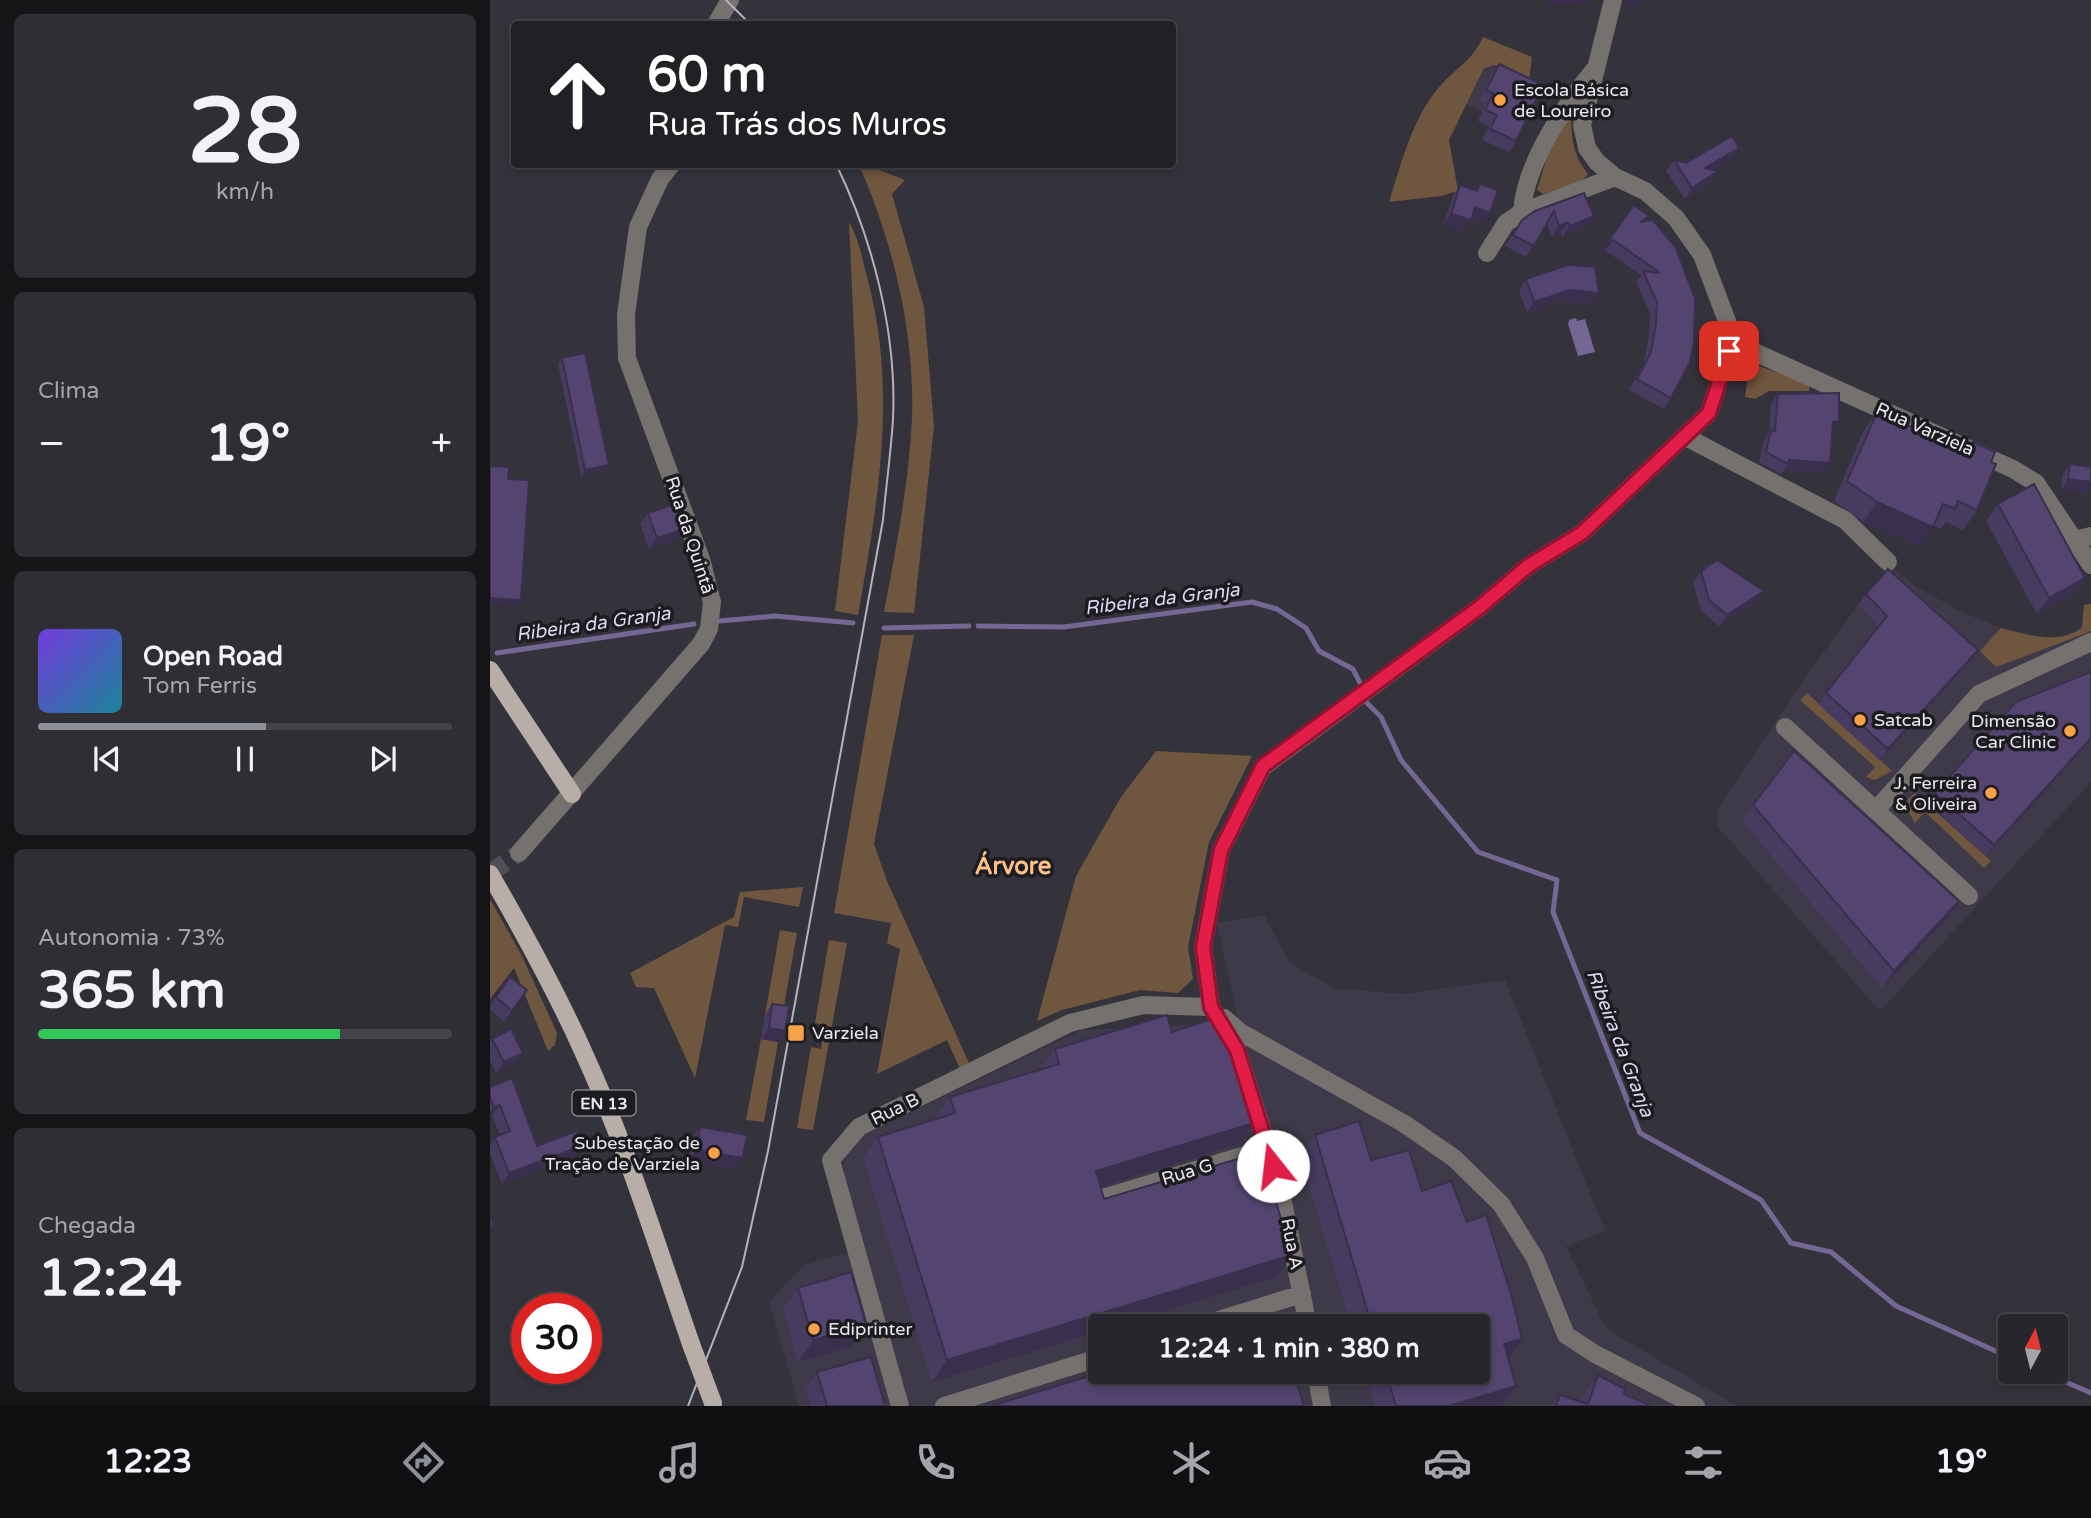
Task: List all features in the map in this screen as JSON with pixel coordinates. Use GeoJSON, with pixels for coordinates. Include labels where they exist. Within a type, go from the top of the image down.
{"type":"FeatureCollection","features":[{"type":"Feature","properties":{"kind":"main road"},"geometry":{"type":"LineString","coordinates":[[490,670],[572,794]]}},
{"type":"Feature","properties":{"kind":"main road","name":"EN 13"},"geometry":{"type":"LineString","coordinates":[[490,874],[519,924],[583,1049],[626,1159],[713,1405]]}},
{"type":"Feature","properties":{"kind":"street"},"geometry":{"type":"LineString","coordinates":[[718,21],[730,0]]}},
{"type":"Feature","properties":{"kind":"street"},"geometry":{"type":"LineString","coordinates":[[1613,0],[1582,125],[1587,148],[1597,162],[1615,177],[1645,191],[1676,218],[1702,255],[1730,330],[1727,360],[1709,413],[1582,533],[1528,566],[1480,607],[1263,766],[1221,850],[1203,947],[1211,1007],[1240,1032],[1404,1123],[1454,1158],[1501,1204],[1535,1258],[1566,1335],[1595,1354],[1696,1406]]}},
{"type":"Feature","properties":{"kind":"street"},"geometry":{"type":"LineString","coordinates":[[1522,212],[1530,178],[1556,122],[1574,94],[1596,68]]}},
{"type":"Feature","properties":{"kind":"street","name":"Rua da Quintã"},"geometry":{"type":"LineString","coordinates":[[519,853],[701,644],[709,629],[712,602],[701,559],[627,358],[626,315],[638,227],[660,179],[669,168]]}},
{"type":"Feature","properties":{"kind":"street"},"geometry":{"type":"LineString","coordinates":[[1488,253],[1506,223],[1522,212],[1615,177]]}},
{"type":"Feature","properties":{"kind":"street","name":"Rua Varziela"},"geometry":{"type":"LineString","coordinates":[[1730,330],[1750,350],[2013,469],[2036,483],[2082,538],[2091,565]]}},
{"type":"Feature","properties":{"kind":"street"},"geometry":{"type":"LineString","coordinates":[[1684,436],[1845,520],[1888,562]]}},
{"type":"Feature","properties":{"kind":"street"},"geometry":{"type":"LineString","coordinates":[[1876,810],[1979,694],[2091,642]]}},
{"type":"Feature","properties":{"kind":"street"},"geometry":{"type":"LineString","coordinates":[[1785,727],[1969,895]]}},
{"type":"Feature","properties":{"kind":"street","name":"Rua B"},"geometry":{"type":"LineString","coordinates":[[900,1406],[831,1160],[859,1127],[1070,1023],[1143,1005],[1211,1007]]}},
{"type":"Feature","properties":{"kind":"street","name":"Rua A"},"geometry":{"type":"LineString","coordinates":[[1211,1007],[1237,1050],[1268,1148],[1283,1202],[1306,1314]]}},
{"type":"Feature","properties":{"kind":"street","name":"Rua G"},"geometry":{"type":"LineString","coordinates":[[1106,1197],[1268,1148]]}},
{"type":"Feature","properties":{"kind":"street"},"geometry":{"type":"LineString","coordinates":[[1238,1314],[1302,1294]]}},
{"type":"Feature","properties":{"kind":"street"},"geometry":{"type":"LineString","coordinates":[[944,1406],[1088,1361]]}},
{"type":"Feature","properties":{"kind":"street"},"geometry":{"type":"LineString","coordinates":[[1318,1384],[1322,1406]]}},
{"type":"Feature","properties":{"kind":"shaded area"},"geometry":{"type":"Polygon","coordinates":[[[1483,37],[1532,57],[1529,81],[1494,65],[1484,68],[1449,140],[1458,191],[1441,196],[1389,202],[1409,141],[1422,112],[1440,86],[1474,52],[1483,37]]]}},
{"type":"Feature","properties":{"kind":"shaded area","name":"Escola Básica de Loureiro"},"geometry":{"type":"Polygon","coordinates":[[[1484,67],[1500,67],[1519,130],[1466,104],[1484,67]]]}},
{"type":"Feature","properties":{"kind":"shaded area"},"geometry":{"type":"Polygon","coordinates":[[[1566,119],[1571,119],[1575,148],[1588,174],[1582,181],[1543,194],[1537,190],[1547,157],[1566,119]]]}},
{"type":"Feature","properties":{"kind":"shaded area"},"geometry":{"type":"Polygon","coordinates":[[[860,168],[875,168],[905,180],[892,194],[924,307],[934,426],[914,613],[884,612],[908,467],[912,386],[906,321],[899,288],[892,256],[860,168]]]}},
{"type":"Feature","properties":{"kind":"shaded area"},"geometry":{"type":"Polygon","coordinates":[[[849,222],[860,249],[876,319],[883,404],[878,488],[858,615],[835,611],[858,421],[849,222]]]}},
{"type":"Feature","properties":{"kind":"shaded area"},"geometry":{"type":"Polygon","coordinates":[[[1576,318],[1577,321],[1585,319],[1595,352],[1578,356],[1568,324],[1569,320],[1576,318]]]}},
{"type":"Feature","properties":{"kind":"shaded area"},"geometry":{"type":"Polygon","coordinates":[[[1750,363],[1809,383],[1809,391],[1769,391],[1755,399],[1745,397],[1750,363]]]}},
{"type":"Feature","properties":{"kind":"shaded area"},"geometry":{"type":"Polygon","coordinates":[[[1891,566],[1915,586],[1962,612],[2001,628],[2044,638],[2061,638],[2081,628],[2084,605],[2091,604],[2091,782],[1880,1011],[1718,827],[1716,812],[1799,686],[1858,605],[1891,566]]]}},
{"type":"Feature","properties":{"kind":"shaded area"},"geometry":{"type":"Polygon","coordinates":[[[2091,604],[2091,631],[2084,634],[1996,667],[1980,651],[2001,628],[2042,637],[2072,633],[2082,628],[2084,605],[2091,604]]]}},
{"type":"Feature","properties":{"kind":"shaded area"},"geometry":{"type":"Polygon","coordinates":[[[882,635],[914,635],[874,844],[887,881],[969,1063],[960,1069],[947,1040],[877,1074],[900,949],[887,943],[891,923],[834,913],[882,635]]]}},
{"type":"Feature","properties":{"kind":"shaded area"},"geometry":{"type":"Polygon","coordinates":[[[1807,693],[1892,771],[1875,780],[1866,777],[1875,767],[1800,700],[1807,693]]]}},
{"type":"Feature","properties":{"kind":"shaded area"},"geometry":{"type":"Polygon","coordinates":[[[1156,751],[1252,756],[1209,842],[1188,947],[1193,979],[1178,993],[1140,990],[1062,1010],[1037,1021],[1076,876],[1121,797],[1156,751]]]}},
{"type":"Feature","properties":{"kind":"shaded area"},"geometry":{"type":"Polygon","coordinates":[[[1915,793],[1991,861],[1984,868],[1925,812],[1915,823],[1906,808],[1908,799],[1915,793]]]}},
{"type":"Feature","properties":{"kind":"shaded area"},"geometry":{"type":"Polygon","coordinates":[[[803,887],[799,907],[744,897],[738,927],[725,925],[695,1078],[654,988],[636,987],[630,973],[734,917],[740,892],[803,887]]]}},
{"type":"Feature","properties":{"kind":"shaded area"},"geometry":{"type":"Polygon","coordinates":[[[490,899],[522,956],[557,1033],[555,1045],[548,1051],[514,968],[490,999],[490,899]]]}},
{"type":"Feature","properties":{"kind":"shaded area"},"geometry":{"type":"Polygon","coordinates":[[[1264,915],[1289,962],[1333,988],[1403,994],[1505,980],[1605,1231],[1566,1246],[1606,1329],[1737,1406],[799,1406],[769,1302],[804,1265],[863,1248],[844,1182],[844,1160],[857,1138],[1081,1030],[1214,1024],[1238,1019],[1217,923],[1264,915]]]}},
{"type":"Feature","properties":{"kind":"shaded area"},"geometry":{"type":"Polygon","coordinates":[[[780,930],[797,933],[782,1017],[765,1015],[780,930]]]}},
{"type":"Feature","properties":{"kind":"shaded area"},"geometry":{"type":"Polygon","coordinates":[[[829,940],[847,943],[813,1130],[797,1128],[811,1047],[821,1049],[825,1025],[815,1023],[829,940]]]}},
{"type":"Feature","properties":{"kind":"shaded area"},"geometry":{"type":"Polygon","coordinates":[[[761,1039],[778,1042],[764,1122],[746,1120],[761,1039]]]}},
{"type":"Feature","properties":{"kind":"building","name":"Escola Básica de Loureiro"},"geometry":{"type":"Polygon","coordinates":[[[1499,64],[1543,85],[1516,141],[1490,129],[1497,115],[1485,110],[1493,93],[1486,90],[1499,64]]]}},
{"type":"Feature","properties":{"kind":"building"},"geometry":{"type":"Polygon","coordinates":[[[1732,136],[1739,148],[1705,168],[1718,171],[1692,188],[1674,160],[1686,163],[1732,136]]]}},
{"type":"Feature","properties":{"kind":"building"},"geometry":{"type":"Polygon","coordinates":[[[1480,184],[1498,190],[1490,213],[1475,207],[1471,220],[1451,214],[1460,185],[1477,191],[1480,184]]]}},
{"type":"Feature","properties":{"kind":"building"},"geometry":{"type":"Polygon","coordinates":[[[1584,193],[1594,216],[1570,226],[1568,222],[1559,226],[1554,211],[1534,246],[1513,235],[1522,220],[1535,211],[1584,193]]]}},
{"type":"Feature","properties":{"kind":"building"},"geometry":{"type":"Polygon","coordinates":[[[1634,205],[1649,216],[1640,222],[1653,220],[1676,248],[1695,299],[1694,342],[1690,362],[1671,398],[1637,379],[1651,352],[1656,324],[1657,302],[1643,271],[1660,273],[1613,240],[1607,243],[1634,205]]]}},
{"type":"Feature","properties":{"kind":"building"},"geometry":{"type":"Polygon","coordinates":[[[1568,265],[1595,267],[1599,293],[1570,290],[1534,302],[1526,279],[1568,265]]]}},
{"type":"Feature","properties":{"kind":"building"},"geometry":{"type":"Polygon","coordinates":[[[585,353],[609,465],[585,470],[562,358],[585,353]]]}},
{"type":"Feature","properties":{"kind":"building"},"geometry":{"type":"Polygon","coordinates":[[[1839,393],[1839,421],[1833,422],[1830,463],[1789,460],[1788,464],[1766,452],[1771,430],[1775,431],[1778,394],[1839,393]]]}},
{"type":"Feature","properties":{"kind":"building"},"geometry":{"type":"Polygon","coordinates":[[[1877,412],[1969,452],[1973,442],[1995,452],[1991,462],[1996,464],[1977,510],[1958,501],[1955,509],[1943,504],[1933,527],[1877,502],[1847,481],[1877,412]]]}},
{"type":"Feature","properties":{"kind":"building"},"geometry":{"type":"Polygon","coordinates":[[[2070,464],[2091,467],[2091,482],[2068,479],[2070,464]]]}},
{"type":"Feature","properties":{"kind":"building"},"geometry":{"type":"Polygon","coordinates":[[[490,466],[509,467],[508,479],[529,480],[521,600],[490,598],[490,466]]]}},
{"type":"Feature","properties":{"kind":"building"},"geometry":{"type":"Polygon","coordinates":[[[2034,484],[2085,578],[2049,598],[1998,504],[2034,484]]]}},
{"type":"Feature","properties":{"kind":"building"},"geometry":{"type":"Polygon","coordinates":[[[679,503],[688,528],[657,538],[648,513],[679,503]]]}},
{"type":"Feature","properties":{"kind":"building"},"geometry":{"type":"Polygon","coordinates":[[[1717,560],[1764,591],[1727,615],[1709,600],[1701,571],[1717,560]]]}},
{"type":"Feature","properties":{"kind":"building"},"geometry":{"type":"Polygon","coordinates":[[[1888,569],[1978,650],[1888,749],[1826,693],[1887,616],[1866,594],[1888,569]]]}},
{"type":"Feature","properties":{"kind":"building"},"geometry":{"type":"Polygon","coordinates":[[[2091,672],[2091,738],[1994,845],[1935,793],[2016,702],[2091,672]]]}},
{"type":"Feature","properties":{"kind":"building"},"geometry":{"type":"Polygon","coordinates":[[[1794,751],[1959,901],[1894,971],[1753,805],[1794,751]]]}},
{"type":"Feature","properties":{"kind":"building"},"geometry":{"type":"Polygon","coordinates":[[[510,977],[527,990],[512,1011],[496,997],[510,977]]]}},
{"type":"Feature","properties":{"kind":"building"},"geometry":{"type":"Polygon","coordinates":[[[772,1004],[789,1006],[785,1031],[769,1028],[772,1004]]]}},
{"type":"Feature","properties":{"kind":"building"},"geometry":{"type":"Polygon","coordinates":[[[1167,1015],[1172,1032],[1221,1016],[1254,1123],[1096,1171],[1104,1199],[1261,1152],[1292,1255],[1098,1314],[1088,1314],[1088,1317],[947,1360],[878,1137],[955,1113],[950,1097],[1059,1064],[1055,1049],[1167,1015]]]}},
{"type":"Feature","properties":{"kind":"building"},"geometry":{"type":"Polygon","coordinates":[[[511,1029],[523,1053],[504,1062],[492,1039],[511,1029]]]}},
{"type":"Feature","properties":{"kind":"building"},"geometry":{"type":"Polygon","coordinates":[[[512,1078],[537,1146],[577,1131],[582,1146],[509,1173],[495,1137],[510,1131],[500,1105],[494,1107],[490,1098],[490,1087],[512,1078]]]}},
{"type":"Feature","properties":{"kind":"building"},"geometry":{"type":"Polygon","coordinates":[[[1359,1121],[1371,1160],[1409,1150],[1422,1191],[1451,1181],[1467,1222],[1486,1215],[1512,1297],[1522,1339],[1504,1344],[1516,1386],[1449,1406],[1396,1406],[1390,1384],[1490,1384],[1490,1314],[1368,1314],[1315,1135],[1359,1121]]]}},
{"type":"Feature","properties":{"kind":"building"},"geometry":{"type":"Polygon","coordinates":[[[700,1127],[747,1135],[743,1158],[696,1150],[700,1127]]]}},
{"type":"Feature","properties":{"kind":"building"},"geometry":{"type":"Polygon","coordinates":[[[851,1272],[866,1325],[813,1340],[798,1288],[851,1272]]]}},
{"type":"Feature","properties":{"kind":"building"},"geometry":{"type":"Polygon","coordinates":[[[871,1357],[885,1406],[827,1406],[817,1372],[871,1357]]]}},
{"type":"Feature","properties":{"kind":"building"},"geometry":{"type":"Polygon","coordinates":[[[1598,1375],[1625,1389],[1624,1394],[1652,1406],[1556,1406],[1560,1395],[1588,1404],[1598,1375]]]}},
{"type":"Feature","properties":{"kind":"building"},"geometry":{"type":"Polygon","coordinates":[[[1088,1377],[1088,1384],[1297,1384],[1304,1406],[991,1406],[1088,1377]]]}},
{"type":"Feature","properties":{"kind":"waterway","name":"Ribeira da Granja"},"geometry":{"type":"LineString","coordinates":[[978,626],[1064,627],[1252,602],[1277,609],[1306,628],[1319,651],[1353,669],[1360,683]]}},
{"type":"Feature","properties":{"kind":"waterway","name":"Ribeira da Granja"},"geometry":{"type":"LineString","coordinates":[[720,621],[775,616],[853,623]]}},
{"type":"Feature","properties":{"kind":"waterway","name":"Ribeira da Granja"},"geometry":{"type":"LineString","coordinates":[[497,653],[694,624]]}},
{"type":"Feature","properties":{"kind":"waterway","name":"Ribeira da Granja"},"geometry":{"type":"LineString","coordinates":[[884,628],[969,626]]}},
{"type":"Feature","properties":{"kind":"waterway","name":"Ribeira da Granja"},"geometry":{"type":"LineString","coordinates":[[1367,703],[1381,717],[1401,760],[1478,852],[1557,880],[1553,912],[1640,1133],[1761,1200],[1791,1243],[1831,1252],[1896,1306],[1998,1352]]}},
{"type":"Feature","properties":{"kind":"waterway","name":"Ribeira da Granja"},"geometry":{"type":"LineString","coordinates":[[2068,1383],[2091,1393]]}},
{"type":"Feature","properties":{"kind":"tunnel"},"geometry":{"type":"LineString","coordinates":[[490,873],[519,853]]}},
{"type":"Feature","properties":{"kind":"tram line"},"geometry":{"type":"LineString","coordinates":[[726,0],[747,21]]}},
{"type":"Feature","properties":{"kind":"tram line"},"geometry":{"type":"LineString","coordinates":[[688,1406],[742,1267],[768,1151],[883,520],[893,419],[891,354],[880,288],[871,256],[838,168]]}},
{"type":"Feature","properties":{"kind":"place","name":"Escola Básica de Loureiro"},"geometry":{"type":"Point","coordinates":[1500,100]}},
{"type":"Feature","properties":{"kind":"place","name":"Satcab"},"geometry":{"type":"Point","coordinates":[1860,720]}},
{"type":"Feature","properties":{"kind":"place","name":"Dimensão Car Clinic"},"geometry":{"type":"Point","coordinates":[2070,731]}},
{"type":"Feature","properties":{"kind":"place","name":"J. Ferreira & Oliveira"},"geometry":{"type":"Point","coordinates":[1991,793]}},
{"type":"Feature","properties":{"kind":"place","name":"Varziela"},"geometry":{"type":"Point","coordinates":[796,1033]}},
{"type":"Feature","properties":{"kind":"place","name":"Subestação de Tração de Varziela"},"geometry":{"type":"Point","coordinates":[714,1153]}},
{"type":"Feature","properties":{"kind":"place","name":"Ediprinter"},"geometry":{"type":"Point","coordinates":[814,1329]}},
{"type":"Feature","properties":{"kind":"district","name":"Árvore"},"geometry":{"type":"Point","coordinates":[1013,866]}},
{"type":"Feature","properties":{"kind":"route"},"geometry":{"type":"LineString","coordinates":[[1273,1166],[1237,1050],[1211,1007],[1203,947],[1221,850],[1263,766],[1480,607],[1528,566],[1582,533],[1709,413],[1729,351]]}}]}
